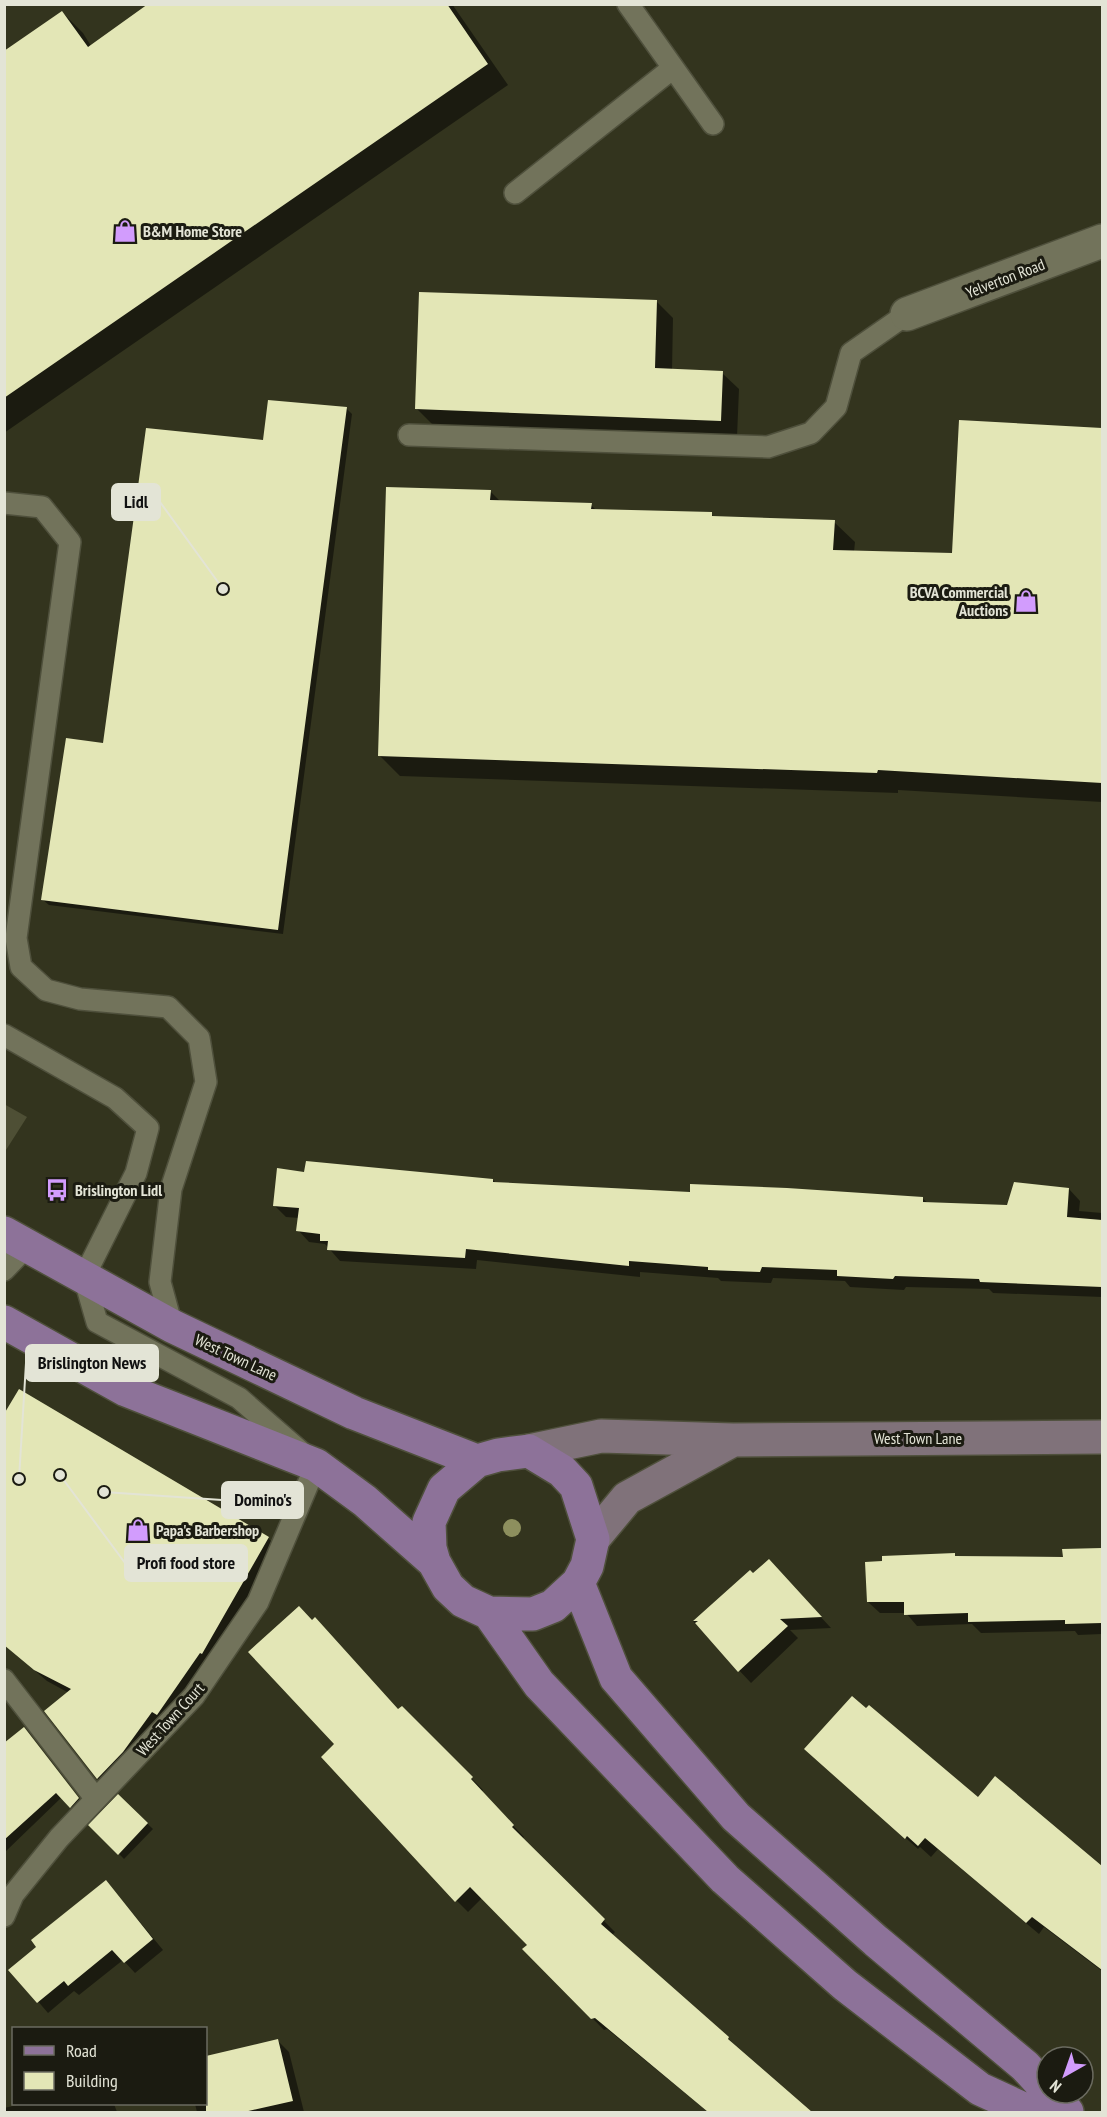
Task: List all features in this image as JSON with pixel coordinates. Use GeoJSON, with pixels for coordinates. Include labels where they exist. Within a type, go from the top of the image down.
{"type":"FeatureCollection","features":[{"type":"Feature","properties":{"kind":"main road","name":"West Town Lane"},"geometry":{"type":"LineString","coordinates":[[16,1240],[172,1326],[354,1413],[477,1461]]}},
{"type":"Feature","properties":{"kind":"main road"},"geometry":{"type":"LineString","coordinates":[[4,1322],[126,1390],[316,1465],[365,1501],[434,1562]]}},
{"type":"Feature","properties":{"kind":"main road","name":"West Town Lane"},"geometry":{"type":"LineString","coordinates":[[529,1451],[601,1436],[733,1440],[1102,1437]]}},
{"type":"Feature","properties":{"kind":"main road","name":"West Town Lane"},"geometry":{"type":"LineString","coordinates":[[593,1539],[627,1498],[733,1440]]}},
{"type":"Feature","properties":{"kind":"main road"},"geometry":{"type":"LineString","coordinates":[[529,1451],[562,1472],[576,1486],[593,1539],[587,1566],[578,1583],[553,1606],[533,1614],[489,1614],[463,1602],[448,1587],[434,1562],[430,1548],[429,1522],[444,1489],[477,1461],[498,1455],[529,1451]]}},
{"type":"Feature","properties":{"kind":"main road"},"geometry":{"type":"LineString","coordinates":[[578,1583],[616,1678],[736,1817],[1035,2077]]}},
{"type":"Feature","properties":{"kind":"main road"},"geometry":{"type":"LineString","coordinates":[[489,1614],[539,1684],[725,1879],[845,1985],[980,2089],[1030,2112]]}},
{"type":"Feature","properties":{"kind":"street","name":"Yelverton Road"},"geometry":{"type":"LineString","coordinates":[[907,314],[1102,241]]}},
{"type":"Feature","properties":{"kind":"lane"},"geometry":{"type":"LineString","coordinates":[[628,4],[713,124]]}},
{"type":"Feature","properties":{"kind":"lane"},"geometry":{"type":"LineString","coordinates":[[515,192],[673,68]]}},
{"type":"Feature","properties":{"kind":"lane"},"geometry":{"type":"LineString","coordinates":[[409,435],[768,447],[811,433],[836,407],[851,353],[907,314]]}},
{"type":"Feature","properties":{"kind":"lane"},"geometry":{"type":"LineString","coordinates":[[4,503],[42,507],[70,542],[16,938],[21,967],[46,990],[80,999],[168,1007],[199,1038],[206,1082],[171,1189],[160,1282],[172,1326]]}},
{"type":"Feature","properties":{"kind":"lane"},"geometry":{"type":"LineString","coordinates":[[4,1035],[115,1098],[148,1128],[136,1173],[84,1277],[97,1322],[239,1398],[316,1465]]}},
{"type":"Feature","properties":{"kind":"lane"},"geometry":{"type":"LineString","coordinates":[[4,1270],[16,1240]]}},
{"type":"Feature","properties":{"kind":"lane","name":"West Town Court"},"geometry":{"type":"LineString","coordinates":[[4,1916],[13,1895],[59,1838],[194,1696],[258,1602],[316,1465]]}},
{"type":"Feature","properties":{"kind":"lane"},"geometry":{"type":"LineString","coordinates":[[4,1680],[96,1799]]}},
{"type":"Feature","properties":{"kind":"green space"},"geometry":{"type":"Polygon","coordinates":[[[4,1104],[27,1117],[6,1150],[4,1149],[4,1104]]]}},
{"type":"Feature","properties":{"kind":"building","name":"B&M Home Store"},"geometry":{"type":"Polygon","coordinates":[[[148,4],[447,4],[488,64],[4,398],[4,51],[62,11],[88,47],[148,4]]]}},
{"type":"Feature","properties":{"kind":"building"},"geometry":{"type":"Polygon","coordinates":[[[419,292],[657,300],[655,368],[723,371],[721,421],[415,409],[419,292]]]}},
{"type":"Feature","properties":{"kind":"building"},"geometry":{"type":"Polygon","coordinates":[[[268,400],[347,407],[278,930],[41,900],[66,738],[103,743],[146,428],[263,440],[268,400]]]}},
{"type":"Feature","properties":{"kind":"building"},"geometry":{"type":"Polygon","coordinates":[[[959,420],[1102,428],[1102,783],[878,770],[877,773],[378,756],[386,487],[491,490],[490,500],[592,503],[591,509],[712,512],[712,516],[835,520],[833,550],[952,553],[959,420]]]}},
{"type":"Feature","properties":{"kind":"building"},"geometry":{"type":"Polygon","coordinates":[[[306,1161],[493,1179],[493,1182],[690,1192],[690,1184],[787,1188],[923,1197],[923,1202],[1007,1205],[1014,1182],[1069,1188],[1067,1217],[1102,1220],[1102,1287],[980,1282],[979,1279],[895,1276],[893,1279],[837,1276],[837,1270],[762,1267],[760,1272],[708,1270],[708,1267],[629,1261],[629,1266],[466,1249],[465,1258],[327,1250],[328,1241],[320,1241],[320,1234],[296,1231],[299,1208],[273,1206],[277,1168],[304,1172],[306,1161]]]}},
{"type":"Feature","properties":{"kind":"building"},"geometry":{"type":"Polygon","coordinates":[[[19,1389],[269,1537],[202,1654],[200,1653],[157,1715],[152,1712],[123,1752],[97,1779],[44,1711],[71,1689],[34,1670],[4,1645],[4,1414],[19,1389]]]}},
{"type":"Feature","properties":{"kind":"building"},"geometry":{"type":"Polygon","coordinates":[[[1102,1548],[1102,1623],[1065,1624],[1065,1620],[968,1622],[968,1613],[904,1615],[904,1602],[867,1602],[865,1562],[882,1561],[882,1556],[955,1553],[955,1556],[1063,1557],[1062,1549],[1102,1548]]]}},
{"type":"Feature","properties":{"kind":"building"},"geometry":{"type":"Polygon","coordinates":[[[769,1559],[822,1617],[780,1619],[788,1626],[738,1672],[695,1623],[698,1621],[693,1621],[750,1570],[753,1573],[769,1559]]]}},
{"type":"Feature","properties":{"kind":"building"},"geometry":{"type":"Polygon","coordinates":[[[299,1606],[312,1620],[315,1617],[398,1709],[402,1706],[473,1777],[471,1779],[514,1825],[512,1827],[605,1919],[601,1924],[812,2112],[708,2112],[595,2018],[591,2019],[522,1949],[527,1945],[470,1887],[455,1902],[321,1757],[334,1744],[248,1652],[299,1606]]]}},
{"type":"Feature","properties":{"kind":"building"},"geometry":{"type":"Polygon","coordinates":[[[852,1696],[866,1708],[869,1705],[978,1797],[995,1776],[1102,1866],[1102,1970],[1032,1917],[1026,1923],[925,1838],[918,1846],[907,1836],[905,1839],[804,1749],[852,1696]]]}},
{"type":"Feature","properties":{"kind":"building"},"geometry":{"type":"Polygon","coordinates":[[[24,1727],[79,1798],[70,1808],[56,1793],[4,1840],[4,1743],[24,1727]]]}},
{"type":"Feature","properties":{"kind":"building"},"geometry":{"type":"Polygon","coordinates":[[[118,1794],[148,1823],[118,1855],[88,1825],[118,1794]]]}},
{"type":"Feature","properties":{"kind":"building"},"geometry":{"type":"Polygon","coordinates":[[[106,1880],[153,1939],[124,1963],[112,1950],[68,1986],[64,1981],[37,2003],[8,1970],[36,1947],[31,1940],[106,1880]]]}},
{"type":"Feature","properties":{"kind":"building"},"geometry":{"type":"Polygon","coordinates":[[[278,2039],[293,2101],[244,2112],[206,2112],[207,2056],[278,2039]]]}},
{"type":"Feature","properties":{"kind":"place","name":"B&M Home Store"},"geometry":{"type":"Point","coordinates":[125,231]}},
{"type":"Feature","properties":{"kind":"place","name":"Lidl"},"geometry":{"type":"Point","coordinates":[223,589]}},
{"type":"Feature","properties":{"kind":"place","name":"BCVA Commercial Auctions"},"geometry":{"type":"Point","coordinates":[1026,601]}},
{"type":"Feature","properties":{"kind":"place","name":"Brislington Lidl"},"geometry":{"type":"Point","coordinates":[57,1190]}},
{"type":"Feature","properties":{"kind":"place","name":"Profi food store"},"geometry":{"type":"Point","coordinates":[60,1475]}},
{"type":"Feature","properties":{"kind":"place","name":"Brislington News"},"geometry":{"type":"Point","coordinates":[19,1479]}},
{"type":"Feature","properties":{"kind":"place","name":"Domino's"},"geometry":{"type":"Point","coordinates":[104,1492]}},
{"type":"Feature","properties":{"kind":"place","name":"Papa's Barbershop"},"geometry":{"type":"Point","coordinates":[138,1530]}}]}
